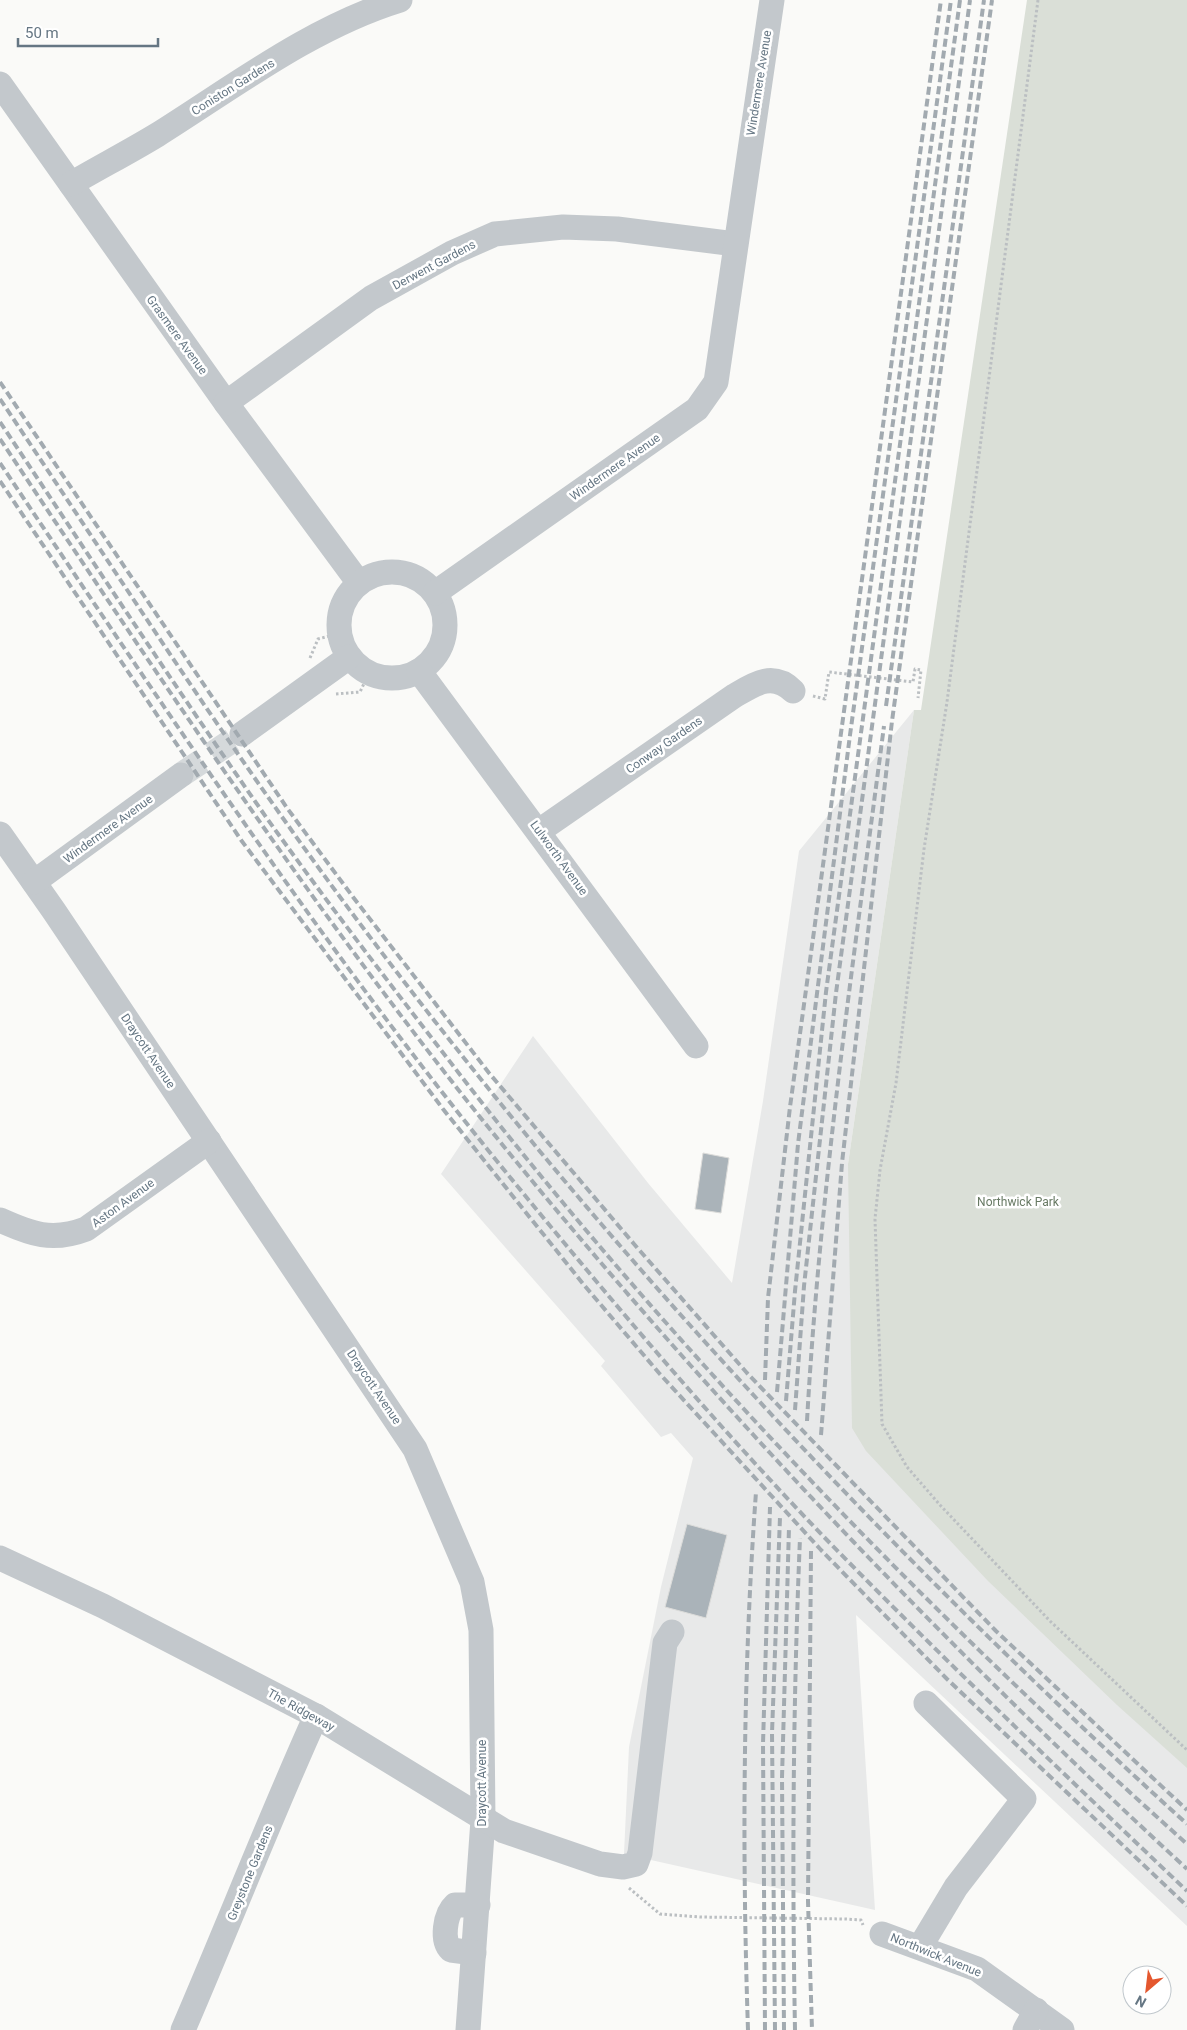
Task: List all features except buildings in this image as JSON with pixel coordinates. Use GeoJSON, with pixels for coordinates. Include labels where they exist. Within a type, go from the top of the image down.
{"type":"FeatureCollection","features":[{"type":"Feature","properties":{"kind":"street","name":"Coniston Gardens"},"geometry":{"type":"LineString","coordinates":[[71,184],[156,136],[248,76],[339,24],[400,0]]}},
{"type":"Feature","properties":{"kind":"street","name":"Windermere Avenue"},"geometry":{"type":"LineString","coordinates":[[435,593],[697,409],[716,382],[772,0]]}},
{"type":"Feature","properties":{"kind":"street","name":"Grasmere Avenue"},"geometry":{"type":"LineString","coordinates":[[0,84],[100,228],[226,403],[359,582]]}},
{"type":"Feature","properties":{"kind":"street","name":"Derwent Gardens"},"geometry":{"type":"LineString","coordinates":[[226,403],[371,298],[452,253],[495,234],[564,227],[617,229],[735,244]]}},
{"type":"Feature","properties":{"kind":"street"},"geometry":{"type":"LineString","coordinates":[[394,572],[412,576],[428,585],[435,593],[443,610],[445,629],[441,647],[430,662],[419,671],[405,677],[386,678],[369,672],[349,657],[341,640],[339,622],[343,604],[359,582],[376,574],[394,572]]}},
{"type":"Feature","properties":{"kind":"street"},"geometry":{"type":"LineString","coordinates":[[242,734],[349,657]]}},
{"type":"Feature","properties":{"kind":"street","name":"Lulworth Avenue"},"geometry":{"type":"LineString","coordinates":[[419,671],[696,1046]]}},
{"type":"Feature","properties":{"kind":"street","name":"Conway Gardens"},"geometry":{"type":"LineString","coordinates":[[539,832],[760,681],[785,683],[793,691]]}},
{"type":"Feature","properties":{"kind":"street","name":"Windermere Avenue"},"geometry":{"type":"LineString","coordinates":[[34,882],[181,775]]}},
{"type":"Feature","properties":{"kind":"street","name":"Draycott Avenue"},"geometry":{"type":"LineString","coordinates":[[0,834],[416,1449],[472,1582],[480,1630],[483,1820],[468,2030]]}},
{"type":"Feature","properties":{"kind":"street","name":"Aston Avenue"},"geometry":{"type":"LineString","coordinates":[[0,1220],[29,1233],[48,1236],[68,1236],[86,1229],[209,1141]]}},
{"type":"Feature","properties":{"kind":"street","name":"The Ridgeway"},"geometry":{"type":"LineString","coordinates":[[0,1558],[103,1606],[316,1716],[483,1820],[504,1831],[600,1864],[623,1867],[636,1864],[640,1854],[665,1643],[672,1632]]}},
{"type":"Feature","properties":{"kind":"street"},"geometry":{"type":"LineString","coordinates":[[920,1947],[956,1887],[1024,1799],[926,1703]]}},
{"type":"Feature","properties":{"kind":"street","name":"Greystone Gardens"},"geometry":{"type":"LineString","coordinates":[[183,2030],[227,1929],[282,1792],[316,1716]]}},
{"type":"Feature","properties":{"kind":"street","name":"Northwick Avenue"},"geometry":{"type":"LineString","coordinates":[[882,1934],[977,1969],[1030,2020],[1062,2030]]}},
{"type":"Feature","properties":{"kind":"path"},"geometry":{"type":"LineString","coordinates":[[1038,0],[948,692],[924,849],[896,1083],[880,1170],[874,1220],[882,1424],[907,1467],[940,1505],[1050,1621],[1187,1750]]}},
{"type":"Feature","properties":{"kind":"path"},"geometry":{"type":"LineString","coordinates":[[826,699],[829,672],[913,682],[915,669],[921,670],[918,698]]}},
{"type":"Feature","properties":{"kind":"path"},"geometry":{"type":"LineString","coordinates":[[600,1864],[660,1914],[700,1917],[845,1919]]}},
{"type":"Feature","properties":{"kind":"shaded area"},"geometry":{"type":"Polygon","coordinates":[[[914,710],[848,1164],[1187,1766],[1187,1926],[856,1615],[875,1910],[624,1854],[629,1747],[661,1587],[693,1458],[671,1433],[661,1437],[601,1366],[605,1361],[441,1174],[533,1036],[648,1183],[732,1283],[763,1101],[799,851],[914,710]]]}},
{"type":"Feature","properties":{"kind":"green space","name":"Northwick Park"},"geometry":{"type":"Polygon","coordinates":[[[1027,0],[1187,0],[1187,1768],[1117,1705],[988,1581],[866,1451],[852,1428],[848,1164],[914,710],[921,710],[1027,0]]]}},
{"type":"Feature","properties":{"kind":"tunnel"},"geometry":{"type":"LineString","coordinates":[[181,775],[242,734]]}},
{"type":"Feature","properties":{"kind":"railway"},"geometry":{"type":"LineString","coordinates":[[765,1380],[768,1298],[790,1107],[941,0]]}},
{"type":"Feature","properties":{"kind":"railway"},"geometry":{"type":"LineString","coordinates":[[777,1392],[798,1144],[850,735],[951,0]]}},
{"type":"Feature","properties":{"kind":"railway"},"geometry":{"type":"LineString","coordinates":[[786,1401],[795,1291],[826,992],[960,0]]}},
{"type":"Feature","properties":{"kind":"railway"},"geometry":{"type":"LineString","coordinates":[[795,1410],[804,1286],[836,993],[970,0]]}},
{"type":"Feature","properties":{"kind":"railway"},"geometry":{"type":"LineString","coordinates":[[886,706],[984,0]]}},
{"type":"Feature","properties":{"kind":"railway"},"geometry":{"type":"LineString","coordinates":[[821,1435],[842,1163],[892,721],[992,0]]}},
{"type":"Feature","properties":{"kind":"railway"},"geometry":{"type":"LineString","coordinates":[[0,382],[287,808],[489,1073],[634,1244],[747,1373],[996,1631],[1187,1810]]}},
{"type":"Feature","properties":{"kind":"railway"},"geometry":{"type":"LineString","coordinates":[[0,399],[168,652],[298,840],[438,1025],[536,1147],[742,1383],[850,1497],[960,1609],[1072,1718],[1187,1824]]}},
{"type":"Feature","properties":{"kind":"railway"},"geometry":{"type":"LineString","coordinates":[[0,422],[165,670],[266,817],[391,986],[550,1187],[635,1287],[811,1481],[996,1666],[1187,1844]]}},
{"type":"Feature","properties":{"kind":"railway"},"geometry":{"type":"LineString","coordinates":[[0,439],[168,690],[342,937],[464,1097],[548,1200],[721,1400],[811,1497],[995,1686],[1187,1869]]}},
{"type":"Feature","properties":{"kind":"railway"},"geometry":{"type":"LineString","coordinates":[[0,463],[252,835],[384,1016],[453,1106],[559,1237],[708,1412],[825,1538],[959,1672],[1187,1891]]}},
{"type":"Feature","properties":{"kind":"railway"},"geometry":{"type":"LineString","coordinates":[[0,481],[241,840],[443,1109],[584,1285],[659,1373],[821,1550],[947,1679],[1187,1906]]}},
{"type":"Feature","properties":{"kind":"railway"},"geometry":{"type":"LineString","coordinates":[[807,1421],[820,1247],[829,1160],[884,726]]}},
{"type":"Feature","properties":{"kind":"railway"},"geometry":{"type":"LineString","coordinates":[[748,2030],[744,1828],[746,1693],[756,1492]]}},
{"type":"Feature","properties":{"kind":"railway"},"geometry":{"type":"LineString","coordinates":[[765,2030],[763,1744],[770,1507]]}},
{"type":"Feature","properties":{"kind":"railway"},"geometry":{"type":"LineString","coordinates":[[775,2030],[772,1733],[780,1517]]}},
{"type":"Feature","properties":{"kind":"railway"},"geometry":{"type":"LineString","coordinates":[[784,2030],[782,1778],[789,1527]]}},
{"type":"Feature","properties":{"kind":"railway"},"geometry":{"type":"LineString","coordinates":[[795,2030],[794,1784],[800,1538]]}},
{"type":"Feature","properties":{"kind":"railway"},"geometry":{"type":"LineString","coordinates":[[811,1551],[808,1901],[812,2030]]}}]}
